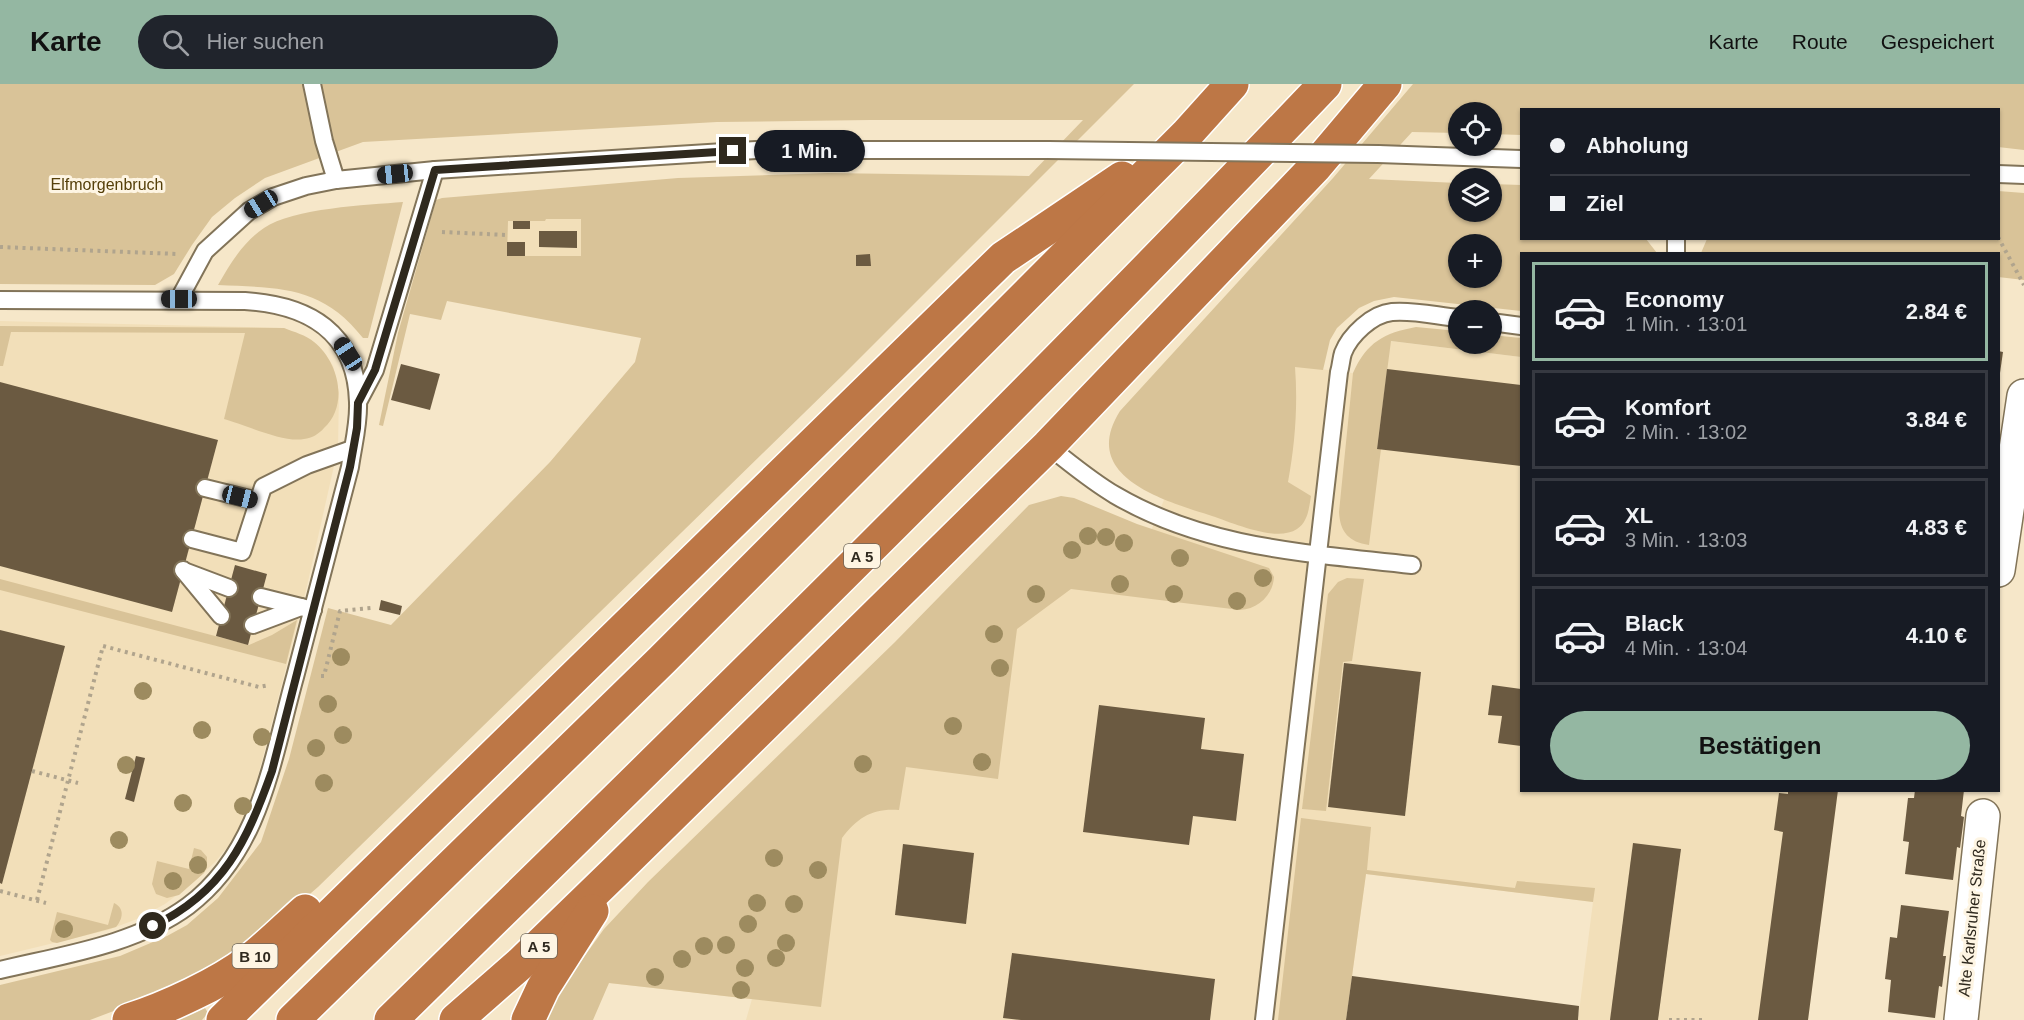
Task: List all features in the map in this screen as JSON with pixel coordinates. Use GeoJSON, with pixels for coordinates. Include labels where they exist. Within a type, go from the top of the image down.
{"type":"FeatureCollection","features":[{"type":"Feature","properties":{"kind":"highway"},"geometry":{"type":"LineString","coordinates":[[293,1020],[671,652],[1186,135],[1232,84]]}},
{"type":"Feature","properties":{"kind":"highway","name":"A 5"},"geometry":{"type":"LineString","coordinates":[[391,1020],[747,671],[1170,247],[1325,84]]}},
{"type":"Feature","properties":{"kind":"highway","name":"A 5"},"geometry":{"type":"LineString","coordinates":[[456,1020],[521,963],[618,869],[1048,446],[1315,166],[1385,84]]}},
{"type":"Feature","properties":{"kind":"highway"},"geometry":{"type":"LineString","coordinates":[[223,1020],[1003,258],[1186,135]]}},
{"type":"Feature","properties":{"kind":"highway"},"geometry":{"type":"LineString","coordinates":[[528,1020],[543,988],[618,869]]}},
{"type":"Feature","properties":{"kind":"highway","name":"B 10"},"geometry":{"type":"LineString","coordinates":[[129,1020],[156,1011],[223,977],[248,961],[319,898],[370,878]]}},
{"type":"Feature","properties":{"kind":"street"},"geometry":{"type":"LineString","coordinates":[[2000,562],[2016,497],[2024,396]]}},
{"type":"Feature","properties":{"kind":"street","name":"Alte Karlsruher Straße"},"geometry":{"type":"LineString","coordinates":[[1961,1020],[1983,816]]}},
{"type":"Feature","properties":{"kind":"lane"},"geometry":{"type":"LineString","coordinates":[[312,84],[324,141],[336,180]]}},
{"type":"Feature","properties":{"kind":"lane"},"geometry":{"type":"LineString","coordinates":[[179,299],[205,251],[249,212],[273,196],[336,180],[435,170],[756,150],[1048,150],[1378,154],[1520,159]]}},
{"type":"Feature","properties":{"kind":"lane"},"geometry":{"type":"LineString","coordinates":[[358,403],[375,370],[435,170]]}},
{"type":"Feature","properties":{"kind":"lane"},"geometry":{"type":"LineString","coordinates":[[2000,174],[2024,175]]}},
{"type":"Feature","properties":{"kind":"lane"},"geometry":{"type":"LineString","coordinates":[[0,300],[179,299],[269,302],[295,309],[314,318],[339,340],[353,366],[358,403],[357,428],[347,477],[307,609],[294,681],[272,771],[244,841],[209,888],[164,921],[99,945],[0,970]]}},
{"type":"Feature","properties":{"kind":"lane"},"geometry":{"type":"LineString","coordinates":[[1264,1020],[1344,352],[1363,327],[1390,312],[1448,317]]}},
{"type":"Feature","properties":{"kind":"lane"},"geometry":{"type":"LineString","coordinates":[[1502,323],[1520,326]]}},
{"type":"Feature","properties":{"kind":"lane"},"geometry":{"type":"LineString","coordinates":[[1048,446],[1114,495],[1157,516],[1221,538],[1267,549],[1412,565]]}},
{"type":"Feature","properties":{"kind":"lane"},"geometry":{"type":"LineString","coordinates":[[192,539],[242,552],[263,487],[307,465],[352,449]]}},
{"type":"Feature","properties":{"kind":"lane"},"geometry":{"type":"LineString","coordinates":[[205,488],[258,501]]}},
{"type":"Feature","properties":{"kind":"lane"},"geometry":{"type":"LineString","coordinates":[[221,616],[183,570],[229,588]]}},
{"type":"Feature","properties":{"kind":"lane"},"geometry":{"type":"LineString","coordinates":[[261,597],[307,609]]}},
{"type":"Feature","properties":{"kind":"lane"},"geometry":{"type":"LineString","coordinates":[[253,625],[307,609]]}},
{"type":"Feature","properties":{"kind":"path"},"geometry":{"type":"LineString","coordinates":[[417,230],[507,235]]}},
{"type":"Feature","properties":{"kind":"path"},"geometry":{"type":"LineString","coordinates":[[2000,240],[2024,285]]}},
{"type":"Feature","properties":{"kind":"path"},"geometry":{"type":"LineString","coordinates":[[0,247],[170,255],[205,251]]}},
{"type":"Feature","properties":{"kind":"path"},"geometry":{"type":"LineString","coordinates":[[37,900],[103,646],[259,687],[324,676],[340,611],[371,608]]}},
{"type":"Feature","properties":{"kind":"path"},"geometry":{"type":"LineString","coordinates":[[32,771],[78,783]]}},
{"type":"Feature","properties":{"kind":"path"},"geometry":{"type":"LineString","coordinates":[[0,891],[46,903]]}},
{"type":"Feature","properties":{"kind":"path"},"geometry":{"type":"LineString","coordinates":[[1669,1020],[1706,1020]]}},
{"type":"Feature","properties":{"kind":"shaded area"},"geometry":{"type":"Polygon","coordinates":[[[545,219],[581,219],[581,256],[507,256],[507,221],[545,221],[545,219]]]}},
{"type":"Feature","properties":{"kind":"shaded area"},"geometry":{"type":"Polygon","coordinates":[[[0,321],[284,328],[314,342],[326,355],[333,366],[339,392],[338,448],[307,586],[250,807],[236,837],[195,881],[165,904],[137,919],[108,930],[0,956],[0,321]]]}},
{"type":"Feature","properties":{"kind":"shaded area"},"geometry":{"type":"Polygon","coordinates":[[[1390,341],[1448,348],[1448,354],[1496,354],[1520,357],[1520,792],[1838,792],[1808,1020],[1578,1020],[1593,902],[1366,874],[1346,1020],[746,1020],[752,999],[609,983],[1076,524],[1150,533],[1164,500],[1137,465],[1248,349],[1295,366],[1385,377],[1390,341]]]}},
{"type":"Feature","properties":{"kind":"green space","name":"Elfmorgenbruch"},"geometry":{"type":"Polygon","coordinates":[[[0,84],[1134,84],[843,375],[318,887],[283,917],[222,961],[161,993],[90,1020],[0,1020],[0,985],[120,956],[187,925],[218,898],[261,842],[289,759],[328,608],[391,625],[550,462],[635,362],[641,338],[447,301],[441,320],[410,314],[383,426],[379,425],[398,333],[436,200],[678,178],[828,173],[1029,176],[1083,120],[717,122],[363,142],[265,178],[235,198],[212,217],[174,274],[155,285],[0,284],[0,84]],[[581,219],[508,221],[507,256],[581,256],[581,219]]]}},
{"type":"Feature","properties":{"kind":"green space"},"geometry":{"type":"Polygon","coordinates":[[[1413,84],[2024,84],[2024,150],[2000,147],[2000,108],[1520,108],[1520,135],[1502,134],[1502,102],[1448,102],[1448,133],[1412,132],[1369,179],[1448,183],[1448,222],[1502,222],[1502,184],[1520,185],[1520,240],[1647,240],[1656,252],[1520,252],[1520,311],[1502,309],[1502,300],[1448,300],[1448,303],[1394,297],[1374,301],[1359,308],[1337,328],[1330,340],[1323,370],[1295,367],[1295,425],[1288,482],[1311,496],[1306,519],[1301,526],[1288,533],[1277,534],[1253,530],[1149,493],[1118,469],[1110,453],[1110,434],[1120,411],[1333,178],[1413,84]]]}},
{"type":"Feature","properties":{"kind":"green space"},"geometry":{"type":"Polygon","coordinates":[[[2000,191],[2024,193],[2024,280],[2000,277],[2000,252],[1701,252],[1707,240],[2000,240],[2000,191]]]}},
{"type":"Feature","properties":{"kind":"green space"},"geometry":{"type":"Polygon","coordinates":[[[403,202],[368,338],[363,338],[331,308],[315,299],[279,289],[218,285],[243,247],[256,234],[277,221],[311,212],[403,202]]]}},
{"type":"Feature","properties":{"kind":"green space"},"geometry":{"type":"Polygon","coordinates":[[[0,326],[284,328],[311,340],[323,350],[335,372],[338,384],[336,408],[332,419],[318,434],[295,440],[275,436],[224,419],[245,333],[11,332],[3,366],[0,366],[0,326]]]}},
{"type":"Feature","properties":{"kind":"green space"},"geometry":{"type":"Polygon","coordinates":[[[1416,327],[1448,330],[1448,348],[1391,341],[1377,448],[1381,449],[1369,545],[1351,539],[1347,535],[1341,525],[1339,512],[1353,373],[1358,362],[1371,346],[1386,336],[1416,327]]]}},
{"type":"Feature","properties":{"kind":"green space"},"geometry":{"type":"Polygon","coordinates":[[[1502,336],[1520,338],[1520,357],[1497,354],[1502,354],[1502,336]]]}},
{"type":"Feature","properties":{"kind":"green space"},"geometry":{"type":"Polygon","coordinates":[[[1061,496],[1074,498],[1137,524],[1269,568],[1274,577],[1271,590],[1258,604],[1240,610],[1071,589],[1017,629],[998,779],[906,767],[899,810],[874,812],[867,815],[854,824],[842,838],[821,1007],[609,983],[593,1020],[545,1020],[563,986],[604,929],[648,882],[895,642],[1029,505],[1061,496]]]}},
{"type":"Feature","properties":{"kind":"green space"},"geometry":{"type":"Polygon","coordinates":[[[1347,578],[1364,579],[1352,661],[1343,662],[1326,811],[1302,809],[1328,594],[1338,582],[1347,578]]]}},
{"type":"Feature","properties":{"kind":"green space"},"geometry":{"type":"Polygon","coordinates":[[[0,579],[249,645],[297,620],[286,664],[0,590],[0,579]]]}},
{"type":"Feature","properties":{"kind":"green space"},"geometry":{"type":"Polygon","coordinates":[[[1301,818],[1371,827],[1367,870],[1515,888],[1517,881],[1595,888],[1593,902],[1366,874],[1346,1020],[1278,1020],[1301,818]]]}},
{"type":"Feature","properties":{"kind":"green space"},"geometry":{"type":"Polygon","coordinates":[[[194,848],[201,850],[207,857],[207,867],[204,873],[179,895],[167,898],[156,894],[152,884],[157,861],[189,869],[194,848]]]}},
{"type":"Feature","properties":{"kind":"green space"},"geometry":{"type":"Polygon","coordinates":[[[114,903],[118,905],[122,914],[116,927],[57,943],[50,940],[57,912],[108,925],[114,903]]]}},
{"type":"Feature","properties":{"kind":"green space"},"geometry":{"type":"Polygon","coordinates":[[[205,1008],[208,1013],[202,1020],[177,1020],[205,1008]]]}},
{"type":"Feature","properties":{"kind":"building"},"geometry":{"type":"Polygon","coordinates":[[[513,221],[530,221],[530,229],[513,229],[513,221]]]}},
{"type":"Feature","properties":{"kind":"building"},"geometry":{"type":"Polygon","coordinates":[[[539,231],[577,231],[577,248],[539,247],[539,231]]]}},
{"type":"Feature","properties":{"kind":"building"},"geometry":{"type":"Polygon","coordinates":[[[507,242],[525,242],[525,256],[507,256],[507,242]]]}},
{"type":"Feature","properties":{"kind":"building"},"geometry":{"type":"Polygon","coordinates":[[[870,254],[871,266],[856,266],[856,255],[870,254]]]}},
{"type":"Feature","properties":{"kind":"building"},"geometry":{"type":"Polygon","coordinates":[[[2000,351],[2003,352],[2000,373],[2000,351]]]}},
{"type":"Feature","properties":{"kind":"building"},"geometry":{"type":"Polygon","coordinates":[[[401,364],[440,374],[430,410],[391,400],[401,364]]]}},
{"type":"Feature","properties":{"kind":"building"},"geometry":{"type":"Polygon","coordinates":[[[1387,369],[1520,385],[1520,466],[1377,449],[1387,369]]]}},
{"type":"Feature","properties":{"kind":"building"},"geometry":{"type":"Polygon","coordinates":[[[0,382],[218,440],[172,612],[0,566],[0,382]]]}},
{"type":"Feature","properties":{"kind":"building"},"geometry":{"type":"Polygon","coordinates":[[[235,565],[267,574],[248,645],[216,636],[235,565]]]}},
{"type":"Feature","properties":{"kind":"building"},"geometry":{"type":"Polygon","coordinates":[[[381,600],[402,606],[400,615],[379,610],[381,600]]]}},
{"type":"Feature","properties":{"kind":"building"},"geometry":{"type":"Polygon","coordinates":[[[0,630],[65,646],[2,884],[0,883],[0,630]]]}},
{"type":"Feature","properties":{"kind":"building"},"geometry":{"type":"Polygon","coordinates":[[[1344,663],[1421,672],[1405,816],[1328,807],[1344,663]]]}},
{"type":"Feature","properties":{"kind":"building"},"geometry":{"type":"Polygon","coordinates":[[[1492,685],[1520,689],[1520,746],[1498,743],[1502,716],[1488,715],[1492,685]]]}},
{"type":"Feature","properties":{"kind":"building"},"geometry":{"type":"Polygon","coordinates":[[[1099,705],[1205,718],[1201,749],[1244,754],[1236,821],[1193,816],[1189,845],[1083,832],[1099,705]]]}},
{"type":"Feature","properties":{"kind":"building"},"geometry":{"type":"Polygon","coordinates":[[[136,756],[145,758],[134,802],[125,799],[136,756]]]}},
{"type":"Feature","properties":{"kind":"building"},"geometry":{"type":"Polygon","coordinates":[[[1788,792],[1838,792],[1808,1020],[1758,1020],[1783,832],[1774,830],[1779,793],[1788,794],[1788,792]]]}},
{"type":"Feature","properties":{"kind":"building"},"geometry":{"type":"Polygon","coordinates":[[[1915,792],[1964,792],[1961,816],[1964,817],[1953,880],[1905,874],[1909,842],[1903,841],[1908,798],[1914,798],[1915,792]]]}},
{"type":"Feature","properties":{"kind":"building"},"geometry":{"type":"Polygon","coordinates":[[[1633,843],[1681,849],[1658,1020],[1610,1020],[1633,843]]]}},
{"type":"Feature","properties":{"kind":"building"},"geometry":{"type":"Polygon","coordinates":[[[903,844],[974,853],[966,924],[895,915],[903,844]]]}},
{"type":"Feature","properties":{"kind":"building"},"geometry":{"type":"Polygon","coordinates":[[[1901,905],[1949,911],[1943,956],[1946,956],[1942,987],[1939,986],[1935,1018],[1888,1012],[1891,980],[1885,979],[1890,937],[1897,938],[1901,905]]]}},
{"type":"Feature","properties":{"kind":"building"},"geometry":{"type":"Polygon","coordinates":[[[1012,953],[1215,979],[1210,1020],[1021,1020],[1003,1018],[1012,953]]]}},
{"type":"Feature","properties":{"kind":"building"},"geometry":{"type":"Polygon","coordinates":[[[1352,976],[1579,1006],[1578,1020],[1346,1020],[1352,976]]]}},
{"type":"Feature","properties":{"kind":"route"},"geometry":{"type":"LineString","coordinates":[[153,926],[187,906],[209,888],[244,841],[264,794],[288,711],[350,467],[357,428],[358,403],[375,370],[435,170],[733,151]]}}]}
